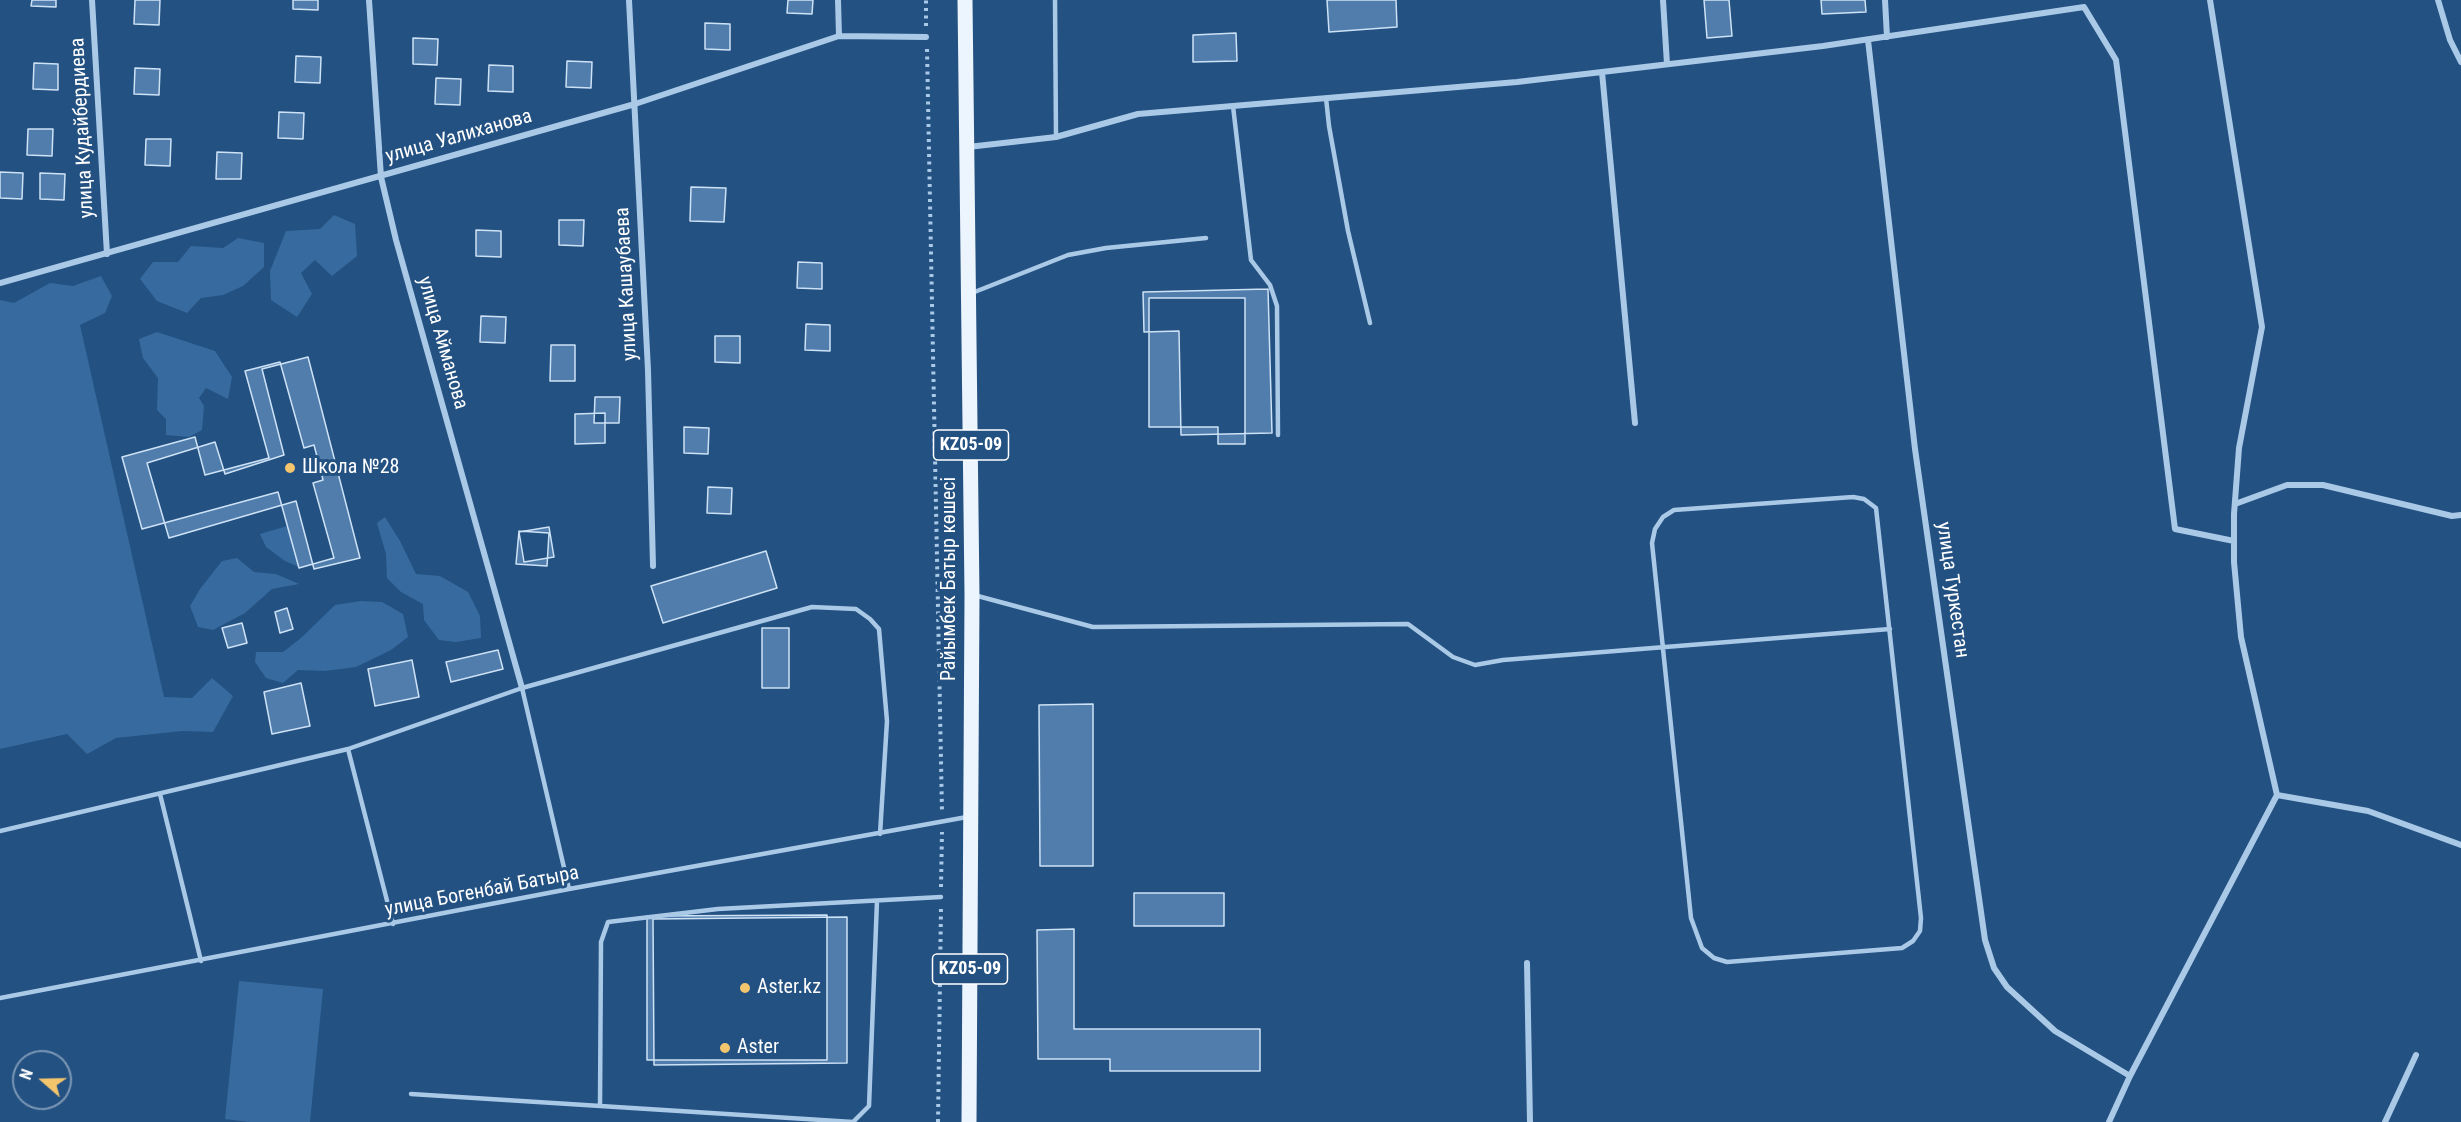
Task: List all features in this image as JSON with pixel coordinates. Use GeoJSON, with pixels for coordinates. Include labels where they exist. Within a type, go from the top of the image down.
{"type":"FeatureCollection","features":[{"type":"Feature","properties":{"kind":"main road","name":"Райымбек Батыр көшесі"},"geometry":{"type":"LineString","coordinates":[[965,0],[972,595],[969,1122]]}},
{"type":"Feature","properties":{"kind":"street","name":"улица Кудайбердиева"},"geometry":{"type":"LineString","coordinates":[[92,0],[107,254]]}},
{"type":"Feature","properties":{"kind":"street","name":"улица Айманова"},"geometry":{"type":"LineString","coordinates":[[369,0],[381,177],[396,240],[522,688]]}},
{"type":"Feature","properties":{"kind":"street","name":"улица Кашаубаева"},"geometry":{"type":"LineString","coordinates":[[629,0],[648,370],[653,566]]}},
{"type":"Feature","properties":{"kind":"street"},"geometry":{"type":"LineString","coordinates":[[838,0],[839,36]]}},
{"type":"Feature","properties":{"kind":"street"},"geometry":{"type":"LineString","coordinates":[[1663,0],[1667,64]]}},
{"type":"Feature","properties":{"kind":"street"},"geometry":{"type":"LineString","coordinates":[[1884,0],[1887,38]]}},
{"type":"Feature","properties":{"kind":"street"},"geometry":{"type":"LineString","coordinates":[[2084,7],[2087,0]]}},
{"type":"Feature","properties":{"kind":"street"},"geometry":{"type":"LineString","coordinates":[[2109,1122],[2130,1077],[2277,795],[2241,637],[2234,541],[2239,448],[2262,327],[2210,0]]}},
{"type":"Feature","properties":{"kind":"street"},"geometry":{"type":"LineString","coordinates":[[2438,0],[2450,40],[2461,62]]}},
{"type":"Feature","properties":{"kind":"street"},"geometry":{"type":"LineString","coordinates":[[966,147],[1056,137],[1137,114],[1517,82],[1887,38],[2084,7]]}},
{"type":"Feature","properties":{"kind":"street"},"geometry":{"type":"LineString","coordinates":[[2084,7],[2116,60],[2175,529],[2234,541]]}},
{"type":"Feature","properties":{"kind":"street","name":"улица Уалиханова"},"geometry":{"type":"LineString","coordinates":[[0,283],[635,104],[839,36],[926,37]]}},
{"type":"Feature","properties":{"kind":"street","name":"улица Туркестан"},"geometry":{"type":"LineString","coordinates":[[1868,40],[1915,449],[1985,940],[1994,968],[2007,987],[2055,1031],[2130,1077]]}},
{"type":"Feature","properties":{"kind":"street"},"geometry":{"type":"LineString","coordinates":[[1602,72],[1635,423]]}},
{"type":"Feature","properties":{"kind":"street"},"geometry":{"type":"LineString","coordinates":[[2235,504],[2287,485],[2324,485],[2452,516],[2461,515]]}},
{"type":"Feature","properties":{"kind":"street"},"geometry":{"type":"LineString","coordinates":[[2277,795],[2368,812],[2461,845]]}},
{"type":"Feature","properties":{"kind":"street"},"geometry":{"type":"LineString","coordinates":[[1527,963],[1530,1122]]}},
{"type":"Feature","properties":{"kind":"street"},"geometry":{"type":"LineString","coordinates":[[2385,1122],[2416,1055]]}},
{"type":"Feature","properties":{"kind":"lane"},"geometry":{"type":"LineString","coordinates":[[1055,0],[1056,137]]}},
{"type":"Feature","properties":{"kind":"lane"},"geometry":{"type":"LineString","coordinates":[[1326,98],[1348,231],[1370,323]]}},
{"type":"Feature","properties":{"kind":"lane"},"geometry":{"type":"LineString","coordinates":[[1233,106],[1251,260],[1270,285],[1277,306],[1278,435]]}},
{"type":"Feature","properties":{"kind":"lane"},"geometry":{"type":"LineString","coordinates":[[970,295],[1068,255],[1106,248],[1206,238]]}},
{"type":"Feature","properties":{"kind":"lane"},"geometry":{"type":"LineString","coordinates":[[1853,497],[1864,499],[1876,508],[1922,918],[1920,932],[1913,941],[1902,948],[1727,962],[1714,958],[1702,948],[1691,918],[1665,647],[1652,543],[1655,529],[1663,517],[1674,510],[1853,497]]}},
{"type":"Feature","properties":{"kind":"lane"},"geometry":{"type":"LineString","coordinates":[[972,595],[1093,627],[1408,624],[1453,657],[1475,665],[1503,660],[1890,629]]}},
{"type":"Feature","properties":{"kind":"lane"},"geometry":{"type":"LineString","coordinates":[[0,831],[348,749],[522,688],[812,607],[856,609],[879,629],[887,722],[880,834]]}},
{"type":"Feature","properties":{"kind":"lane"},"geometry":{"type":"LineString","coordinates":[[522,688],[569,889]]}},
{"type":"Feature","properties":{"kind":"lane"},"geometry":{"type":"LineString","coordinates":[[348,749],[393,924]]}},
{"type":"Feature","properties":{"kind":"lane"},"geometry":{"type":"LineString","coordinates":[[160,794],[201,961]]}},
{"type":"Feature","properties":{"kind":"lane","name":"улица Богенбай Батыра"},"geometry":{"type":"LineString","coordinates":[[0,998],[569,889],[969,817]]}},
{"type":"Feature","properties":{"kind":"lane"},"geometry":{"type":"LineString","coordinates":[[600,1106],[601,942],[608,922],[718,909],[941,897]]}},
{"type":"Feature","properties":{"kind":"lane"},"geometry":{"type":"LineString","coordinates":[[411,1094],[853,1122],[868,1106],[878,901]]}},
{"type":"Feature","properties":{"kind":"path"},"geometry":{"type":"LineString","coordinates":[[926,0],[942,821],[938,1122]]}},
{"type":"Feature","properties":{"kind":"shaded area"},"geometry":{"type":"Polygon","coordinates":[[[334,215],[355,224],[357,256],[332,276],[315,260],[301,273],[312,294],[297,317],[271,300],[270,271],[286,231],[320,229],[334,215]]]}},
{"type":"Feature","properties":{"kind":"shaded area"},"geometry":{"type":"Polygon","coordinates":[[[238,238],[264,243],[264,267],[243,286],[223,295],[201,298],[187,313],[157,301],[140,279],[153,262],[178,262],[191,246],[223,248],[238,238]]]}},
{"type":"Feature","properties":{"kind":"shaded area"},"geometry":{"type":"Polygon","coordinates":[[[101,276],[112,296],[105,313],[80,325],[164,697],[192,698],[212,678],[233,696],[213,732],[182,731],[116,738],[87,754],[67,734],[0,749],[0,300],[14,303],[50,283],[73,286],[101,276]]]}},
{"type":"Feature","properties":{"kind":"shaded area"},"geometry":{"type":"Polygon","coordinates":[[[157,332],[215,351],[232,377],[228,399],[206,388],[199,398],[204,406],[202,430],[189,437],[166,435],[166,419],[157,410],[158,378],[143,358],[139,339],[157,332]]]}},
{"type":"Feature","properties":{"kind":"shaded area"},"geometry":{"type":"Polygon","coordinates":[[[385,517],[416,574],[440,576],[468,592],[480,616],[481,638],[456,642],[439,640],[424,620],[423,604],[401,592],[387,578],[386,554],[377,523],[385,517]]]}},
{"type":"Feature","properties":{"kind":"shaded area"},"geometry":{"type":"Polygon","coordinates":[[[294,524],[299,567],[285,561],[266,547],[260,534],[294,524]]]}},
{"type":"Feature","properties":{"kind":"shaded area"},"geometry":{"type":"Polygon","coordinates":[[[237,558],[254,572],[276,574],[299,584],[272,589],[245,613],[213,630],[198,627],[190,606],[222,561],[237,558]]]}},
{"type":"Feature","properties":{"kind":"shaded area"},"geometry":{"type":"Polygon","coordinates":[[[361,601],[382,602],[403,614],[408,637],[391,650],[356,667],[325,671],[298,670],[283,683],[266,678],[255,662],[256,652],[283,652],[335,605],[361,601]]]}},
{"type":"Feature","properties":{"kind":"shaded area"},"geometry":{"type":"Polygon","coordinates":[[[239,981],[323,989],[310,1122],[250,1122],[225,1119],[239,981]]]}},
{"type":"Feature","properties":{"kind":"building"},"geometry":{"type":"Polygon","coordinates":[[[32,0],[56,0],[56,7],[31,6],[32,0]]]}},
{"type":"Feature","properties":{"kind":"building"},"geometry":{"type":"Polygon","coordinates":[[[135,0],[160,0],[159,25],[134,24],[135,0]]]}},
{"type":"Feature","properties":{"kind":"building"},"geometry":{"type":"Polygon","coordinates":[[[293,0],[318,0],[318,10],[293,9],[293,0]]]}},
{"type":"Feature","properties":{"kind":"building"},"geometry":{"type":"Polygon","coordinates":[[[788,0],[813,0],[812,14],[787,13],[788,0]]]}},
{"type":"Feature","properties":{"kind":"building"},"geometry":{"type":"Polygon","coordinates":[[[1327,0],[1396,0],[1397,27],[1329,32],[1327,0]]]}},
{"type":"Feature","properties":{"kind":"building"},"geometry":{"type":"Polygon","coordinates":[[[1704,0],[1729,0],[1732,36],[1707,38],[1704,0]]]}},
{"type":"Feature","properties":{"kind":"building"},"geometry":{"type":"Polygon","coordinates":[[[1821,0],[1865,0],[1866,12],[1822,14],[1821,0]]]}},
{"type":"Feature","properties":{"kind":"building"},"geometry":{"type":"Polygon","coordinates":[[[705,23],[730,24],[730,50],[705,49],[705,23]]]}},
{"type":"Feature","properties":{"kind":"building"},"geometry":{"type":"Polygon","coordinates":[[[1236,33],[1237,61],[1193,62],[1193,35],[1236,33]]]}},
{"type":"Feature","properties":{"kind":"building"},"geometry":{"type":"Polygon","coordinates":[[[413,38],[438,39],[437,65],[413,64],[413,38]]]}},
{"type":"Feature","properties":{"kind":"building"},"geometry":{"type":"Polygon","coordinates":[[[296,56],[321,57],[320,83],[295,82],[296,56]]]}},
{"type":"Feature","properties":{"kind":"building"},"geometry":{"type":"Polygon","coordinates":[[[567,61],[592,62],[591,88],[566,87],[567,61]]]}},
{"type":"Feature","properties":{"kind":"building"},"geometry":{"type":"Polygon","coordinates":[[[34,63],[58,64],[58,90],[33,89],[34,63]]]}},
{"type":"Feature","properties":{"kind":"building"},"geometry":{"type":"Polygon","coordinates":[[[489,65],[513,66],[513,92],[488,91],[489,65]]]}},
{"type":"Feature","properties":{"kind":"building"},"geometry":{"type":"Polygon","coordinates":[[[135,68],[160,69],[159,95],[134,94],[135,68]]]}},
{"type":"Feature","properties":{"kind":"building"},"geometry":{"type":"Polygon","coordinates":[[[436,78],[461,79],[460,105],[435,104],[436,78]]]}},
{"type":"Feature","properties":{"kind":"building"},"geometry":{"type":"Polygon","coordinates":[[[279,112],[304,113],[303,139],[278,138],[279,112]]]}},
{"type":"Feature","properties":{"kind":"building"},"geometry":{"type":"Polygon","coordinates":[[[28,129],[53,129],[52,156],[27,155],[28,129]]]}},
{"type":"Feature","properties":{"kind":"building"},"geometry":{"type":"Polygon","coordinates":[[[146,139],[171,139],[170,166],[145,165],[146,139]]]}},
{"type":"Feature","properties":{"kind":"building"},"geometry":{"type":"Polygon","coordinates":[[[217,152],[242,153],[241,179],[216,179],[217,152]]]}},
{"type":"Feature","properties":{"kind":"building"},"geometry":{"type":"Polygon","coordinates":[[[0,172],[23,173],[22,199],[0,198],[0,172]]]}},
{"type":"Feature","properties":{"kind":"building"},"geometry":{"type":"Polygon","coordinates":[[[40,173],[65,174],[64,200],[40,199],[40,173]]]}},
{"type":"Feature","properties":{"kind":"building"},"geometry":{"type":"Polygon","coordinates":[[[691,187],[726,188],[724,222],[690,221],[691,187]]]}},
{"type":"Feature","properties":{"kind":"building"},"geometry":{"type":"Polygon","coordinates":[[[559,220],[584,220],[583,246],[559,245],[559,220]]]}},
{"type":"Feature","properties":{"kind":"building"},"geometry":{"type":"Polygon","coordinates":[[[476,230],[501,231],[501,257],[476,256],[476,230]]]}},
{"type":"Feature","properties":{"kind":"building"},"geometry":{"type":"Polygon","coordinates":[[[798,262],[822,263],[822,289],[797,288],[798,262]]]}},
{"type":"Feature","properties":{"kind":"building"},"geometry":{"type":"Polygon","coordinates":[[[1268,289],[1272,433],[1181,435],[1179,331],[1144,332],[1143,292],[1268,289]]]}},
{"type":"Feature","properties":{"kind":"building"},"geometry":{"type":"Polygon","coordinates":[[[1149,298],[1245,298],[1245,444],[1218,444],[1218,427],[1149,427],[1149,298]]]}},
{"type":"Feature","properties":{"kind":"building"},"geometry":{"type":"Polygon","coordinates":[[[481,316],[506,317],[505,343],[480,342],[481,316]]]}},
{"type":"Feature","properties":{"kind":"building"},"geometry":{"type":"Polygon","coordinates":[[[806,324],[830,325],[830,351],[805,350],[806,324]]]}},
{"type":"Feature","properties":{"kind":"building"},"geometry":{"type":"Polygon","coordinates":[[[715,336],[740,336],[740,363],[715,362],[715,336]]]}},
{"type":"Feature","properties":{"kind":"building"},"geometry":{"type":"Polygon","coordinates":[[[551,345],[575,345],[575,381],[550,381],[551,345]]]}},
{"type":"Feature","properties":{"kind":"building","name":"Школа №28"},"geometry":{"type":"Polygon","coordinates":[[[308,357],[360,558],[314,569],[296,501],[169,538],[147,463],[215,442],[225,474],[284,455],[262,369],[308,357]]]}},
{"type":"Feature","properties":{"kind":"building"},"geometry":{"type":"Polygon","coordinates":[[[280,362],[304,448],[314,445],[323,480],[313,483],[334,558],[299,568],[278,492],[142,529],[122,457],[195,437],[205,475],[269,458],[245,371],[280,362]]]}},
{"type":"Feature","properties":{"kind":"building"},"geometry":{"type":"Polygon","coordinates":[[[595,397],[620,397],[619,423],[594,423],[595,397]]]}},
{"type":"Feature","properties":{"kind":"building"},"geometry":{"type":"Polygon","coordinates":[[[605,413],[605,443],[575,444],[575,414],[605,413]]]}},
{"type":"Feature","properties":{"kind":"building"},"geometry":{"type":"Polygon","coordinates":[[[684,427],[709,428],[708,454],[684,453],[684,427]]]}},
{"type":"Feature","properties":{"kind":"building"},"geometry":{"type":"Polygon","coordinates":[[[708,487],[732,488],[731,514],[707,513],[708,487]]]}},
{"type":"Feature","properties":{"kind":"building"},"geometry":{"type":"Polygon","coordinates":[[[549,527],[554,557],[524,562],[519,532],[549,527]]]}},
{"type":"Feature","properties":{"kind":"building"},"geometry":{"type":"Polygon","coordinates":[[[519,531],[549,533],[547,566],[516,564],[519,531]]]}},
{"type":"Feature","properties":{"kind":"building"},"geometry":{"type":"Polygon","coordinates":[[[766,551],[777,588],[663,623],[651,586],[766,551]]]}},
{"type":"Feature","properties":{"kind":"building"},"geometry":{"type":"Polygon","coordinates":[[[287,608],[293,629],[280,633],[275,612],[287,608]]]}},
{"type":"Feature","properties":{"kind":"building"},"geometry":{"type":"Polygon","coordinates":[[[242,623],[247,643],[228,648],[222,628],[242,623]]]}},
{"type":"Feature","properties":{"kind":"building"},"geometry":{"type":"Polygon","coordinates":[[[762,628],[789,628],[789,688],[762,688],[762,628]]]}},
{"type":"Feature","properties":{"kind":"building"},"geometry":{"type":"Polygon","coordinates":[[[498,650],[503,669],[451,682],[446,662],[498,650]]]}},
{"type":"Feature","properties":{"kind":"building"},"geometry":{"type":"Polygon","coordinates":[[[412,660],[419,697],[375,706],[368,669],[412,660]]]}},
{"type":"Feature","properties":{"kind":"building"},"geometry":{"type":"Polygon","coordinates":[[[301,683],[310,726],[272,734],[264,692],[301,683]]]}},
{"type":"Feature","properties":{"kind":"building"},"geometry":{"type":"Polygon","coordinates":[[[1093,704],[1093,866],[1040,866],[1039,705],[1093,704]]]}},
{"type":"Feature","properties":{"kind":"building"},"geometry":{"type":"Polygon","coordinates":[[[1134,893],[1224,893],[1224,926],[1134,926],[1134,893]]]}},
{"type":"Feature","properties":{"kind":"building"},"geometry":{"type":"Polygon","coordinates":[[[827,915],[827,1060],[647,1060],[647,916],[827,915]]]}},
{"type":"Feature","properties":{"kind":"building"},"geometry":{"type":"Polygon","coordinates":[[[847,917],[847,1063],[654,1065],[653,919],[847,917]]]}},
{"type":"Feature","properties":{"kind":"building"},"geometry":{"type":"Polygon","coordinates":[[[1074,929],[1074,1029],[1260,1029],[1260,1071],[1110,1071],[1110,1059],[1038,1059],[1037,930],[1074,929]]]}},
{"type":"Feature","properties":{"kind":"place","name":"Школа №28"},"geometry":{"type":"Point","coordinates":[290,468]}},
{"type":"Feature","properties":{"kind":"place","name":"Aster.kz"},"geometry":{"type":"Point","coordinates":[745,988]}},
{"type":"Feature","properties":{"kind":"place","name":"Aster"},"geometry":{"type":"Point","coordinates":[725,1048]}}]}
